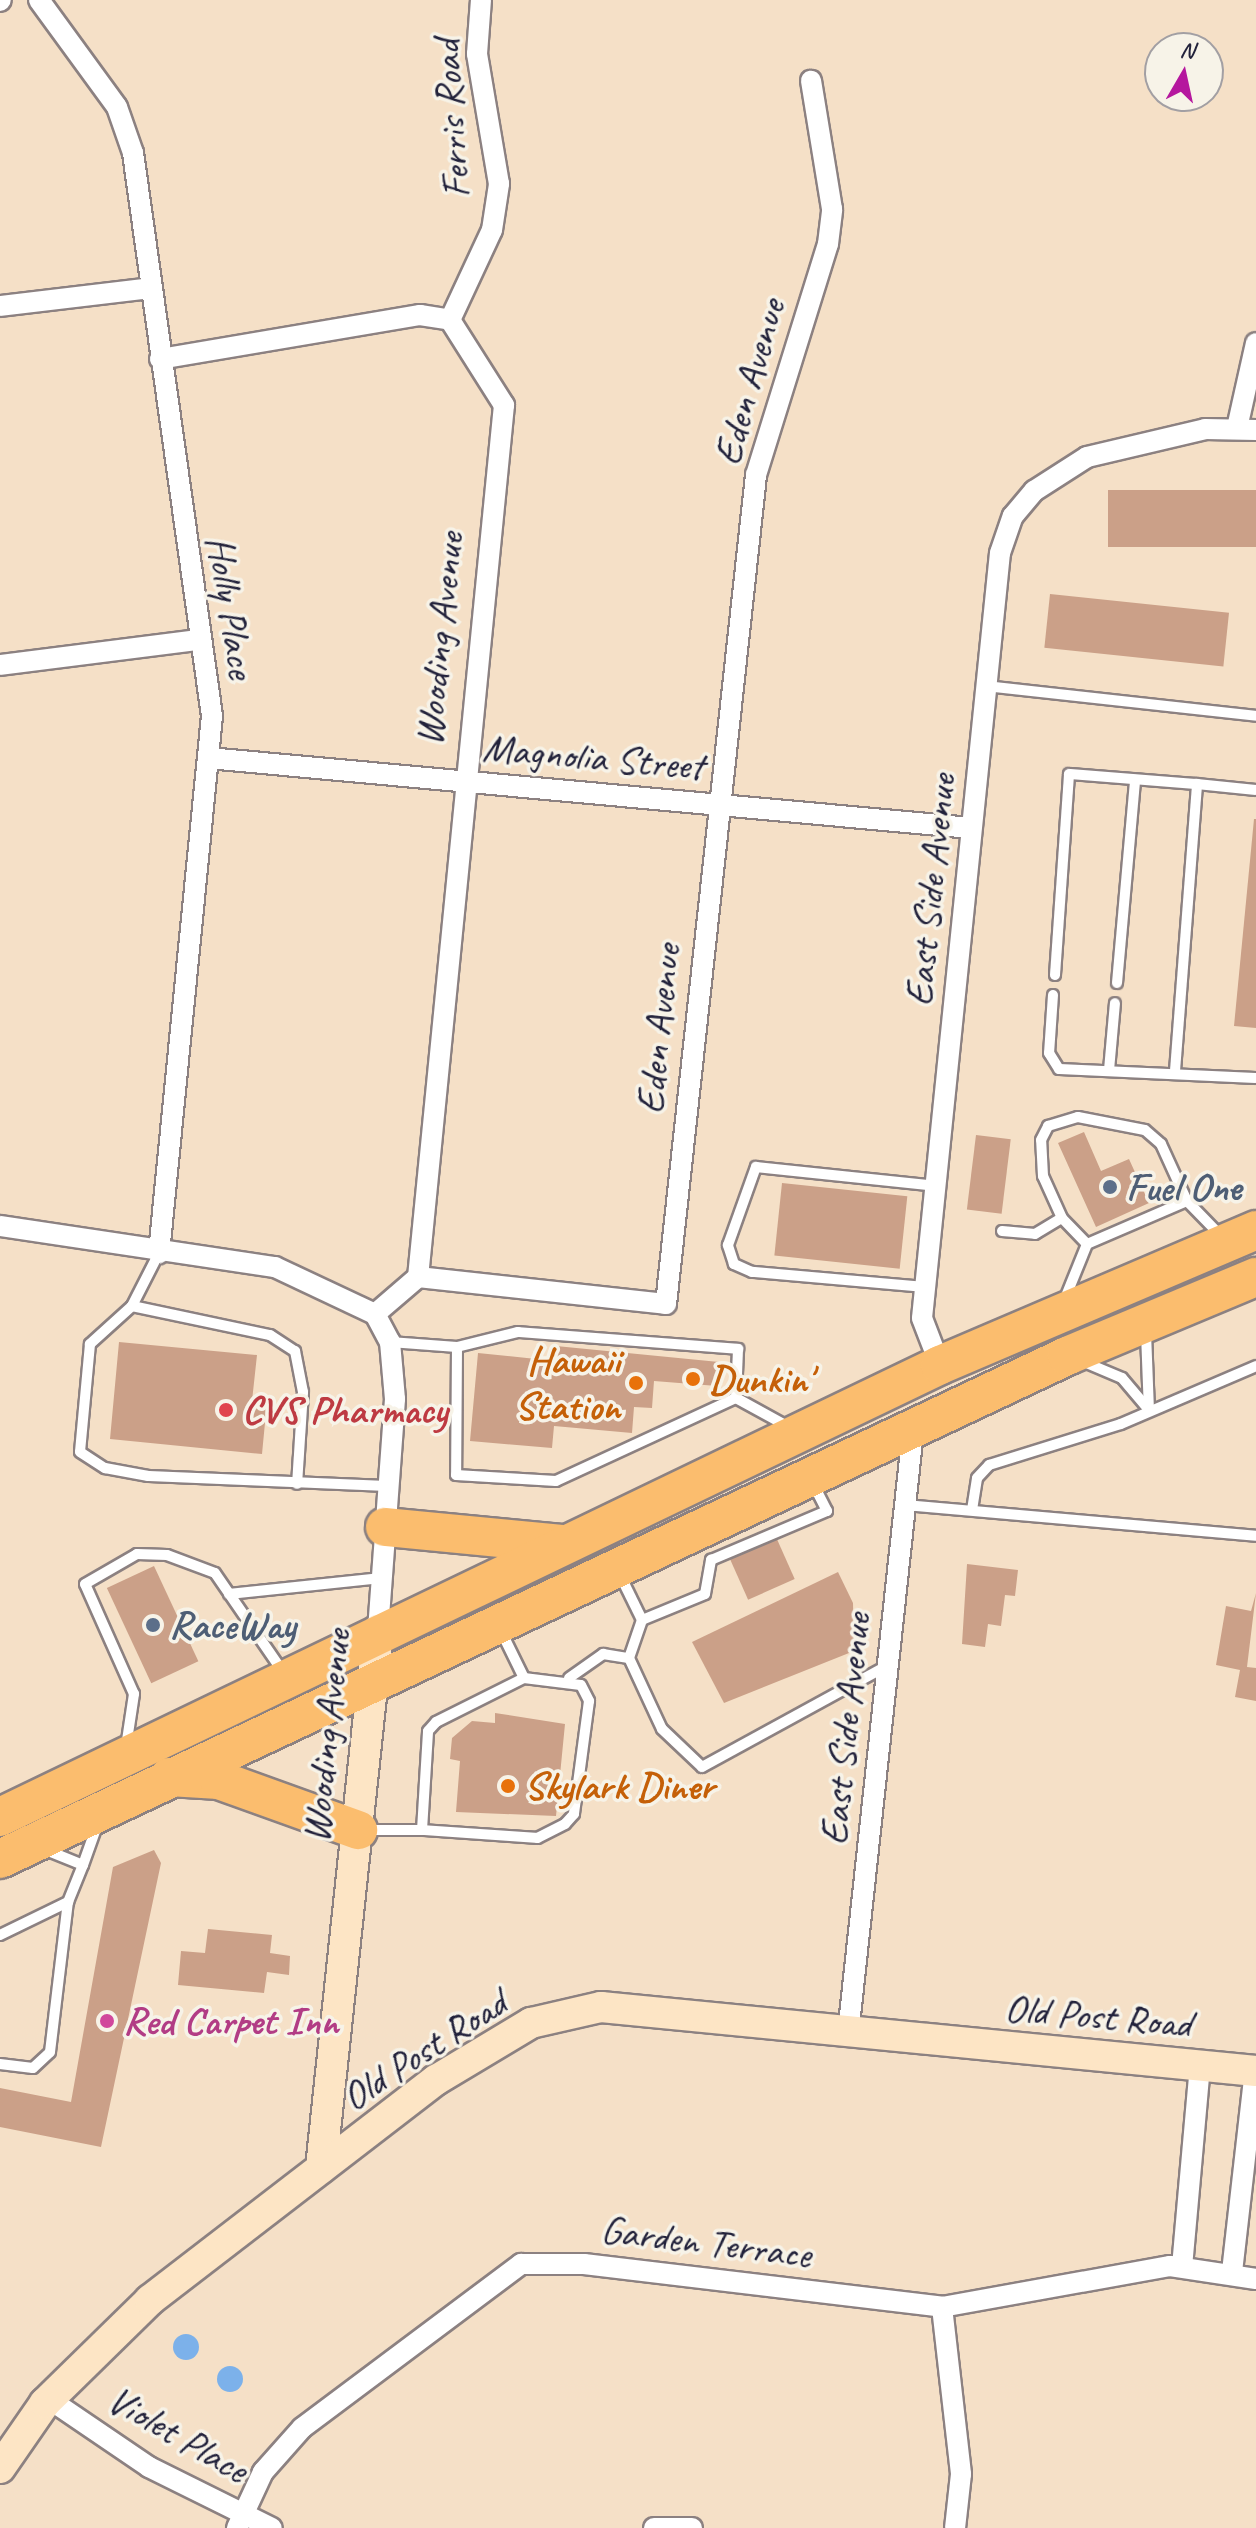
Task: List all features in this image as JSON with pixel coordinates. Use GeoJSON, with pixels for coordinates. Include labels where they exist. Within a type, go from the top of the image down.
{"type":"FeatureCollection","features":[{"type":"Feature","properties":{"kind":"highway"},"geometry":{"type":"LineString","coordinates":[[0,1817],[378,1630],[940,1365],[1242,1236]]}},
{"type":"Feature","properties":{"kind":"highway"},"geometry":{"type":"LineString","coordinates":[[16,1851],[166,1776],[374,1679],[498,1626],[812,1481],[1067,1356],[1256,1277]]}},
{"type":"Feature","properties":{"kind":"highway"},"geometry":{"type":"LineString","coordinates":[[385,1527],[563,1544]]}},
{"type":"Feature","properties":{"kind":"highway"},"geometry":{"type":"LineString","coordinates":[[166,1776],[219,1780],[358,1830]]}},
{"type":"Feature","properties":{"kind":"highway"},"geometry":{"type":"LineString","coordinates":[[0,1793],[40,1799]]}},
{"type":"Feature","properties":{"kind":"street","name":"Holly Place"},"geometry":{"type":"LineString","coordinates":[[39,0],[117,107],[133,153],[198,640],[212,716],[159,1253]]}},
{"type":"Feature","properties":{"kind":"street","name":"Ferris Road"},"geometry":{"type":"LineString","coordinates":[[450,320],[492,230],[499,184],[477,54],[481,0]]}},
{"type":"Feature","properties":{"kind":"street","name":"Eden Avenue"},"geometry":{"type":"LineString","coordinates":[[418,1277],[666,1304],[716,805],[756,475],[828,244],[832,209],[811,81]]}},
{"type":"Feature","properties":{"kind":"street"},"geometry":{"type":"LineString","coordinates":[[0,306],[151,288]]}},
{"type":"Feature","properties":{"kind":"street"},"geometry":{"type":"LineString","coordinates":[[160,359],[400,315],[450,320]]}},
{"type":"Feature","properties":{"kind":"street","name":"Wooding Avenue"},"geometry":{"type":"LineString","coordinates":[[418,1277],[464,782],[504,405],[450,320]]}},
{"type":"Feature","properties":{"kind":"street"},"geometry":{"type":"LineString","coordinates":[[1246,429],[1256,343]]}},
{"type":"Feature","properties":{"kind":"street","name":"East Side Avenue"},"geometry":{"type":"LineString","coordinates":[[940,1365],[924,1333],[925,1287],[1000,553],[1013,516],[1034,491],[1087,457],[1246,429]]}},
{"type":"Feature","properties":{"kind":"street"},"geometry":{"type":"LineString","coordinates":[[0,665],[198,640]]}},
{"type":"Feature","properties":{"kind":"street","name":"Magnolia Street"},"geometry":{"type":"LineString","coordinates":[[208,758],[971,828]]}},
{"type":"Feature","properties":{"kind":"street"},"geometry":{"type":"LineString","coordinates":[[0,1226],[159,1253],[275,1267],[375,1314],[418,1277]]}},
{"type":"Feature","properties":{"kind":"street","name":"Wooding Avenue"},"geometry":{"type":"LineString","coordinates":[[321,2168],[374,1679],[388,1486],[390,1342],[375,1314]]}},
{"type":"Feature","properties":{"kind":"street","name":"East Side Avenue"},"geometry":{"type":"LineString","coordinates":[[848,2034],[913,1432]]}},
{"type":"Feature","properties":{"kind":"street","name":"Old Post Road"},"geometry":{"type":"LineString","coordinates":[[0,2468],[49,2399],[150,2300],[436,2080],[531,2023],[601,2007],[848,2034],[1256,2071]]}},
{"type":"Feature","properties":{"kind":"street"},"geometry":{"type":"LineString","coordinates":[[1182,2267],[1200,2065]]}},
{"type":"Feature","properties":{"kind":"street"},"geometry":{"type":"LineString","coordinates":[[1232,2272],[1256,2071]]}},
{"type":"Feature","properties":{"kind":"street","name":"Garden Terrace"},"geometry":{"type":"LineString","coordinates":[[240,2521],[263,2472],[302,2428],[521,2264],[584,2264],[942,2307],[1182,2267],[1232,2272],[1256,2279]]}},
{"type":"Feature","properties":{"kind":"street"},"geometry":{"type":"LineString","coordinates":[[942,2307],[961,2474],[955,2528]]}},
{"type":"Feature","properties":{"kind":"street","name":"Violet Place"},"geometry":{"type":"LineString","coordinates":[[49,2399],[149,2467],[240,2521],[272,2528]]}},
{"type":"Feature","properties":{"kind":"street"},"geometry":{"type":"LineString","coordinates":[[654,2528],[692,2528]]}},
{"type":"Feature","properties":{"kind":"lane"},"geometry":{"type":"LineString","coordinates":[[986,686],[1256,716]]}},
{"type":"Feature","properties":{"kind":"lane"},"geometry":{"type":"LineString","coordinates":[[1055,975],[1069,774],[1256,790]]}},
{"type":"Feature","properties":{"kind":"lane"},"geometry":{"type":"LineString","coordinates":[[1117,983],[1135,780]]}},
{"type":"Feature","properties":{"kind":"lane"},"geometry":{"type":"LineString","coordinates":[[1175,1071],[1197,784]]}},
{"type":"Feature","properties":{"kind":"lane"},"geometry":{"type":"LineString","coordinates":[[1053,995],[1053,1064],[1256,1078]]}},
{"type":"Feature","properties":{"kind":"lane"},"geometry":{"type":"LineString","coordinates":[[1109,1070],[1115,1003]]}},
{"type":"Feature","properties":{"kind":"lane"},"geometry":{"type":"LineString","coordinates":[[1087,1244],[1062,1218],[1043,1176],[1041,1140],[1048,1126],[1078,1117],[1145,1130],[1161,1144],[1187,1201],[1242,1236]]}},
{"type":"Feature","properties":{"kind":"lane"},"geometry":{"type":"LineString","coordinates":[[925,1287],[752,1272],[734,1264],[728,1245],[756,1167],[937,1186]]}},
{"type":"Feature","properties":{"kind":"lane"},"geometry":{"type":"LineString","coordinates":[[1058,1313],[1087,1244],[1187,1201]]}},
{"type":"Feature","properties":{"kind":"lane"},"geometry":{"type":"LineString","coordinates":[[1002,1231],[1035,1234],[1062,1218]]}},
{"type":"Feature","properties":{"kind":"lane"},"geometry":{"type":"LineString","coordinates":[[159,1253],[132,1306],[90,1344],[80,1452],[105,1468],[148,1476],[388,1486]]}},
{"type":"Feature","properties":{"kind":"lane"},"geometry":{"type":"LineString","coordinates":[[132,1306],[270,1335],[295,1351],[303,1392],[297,1484]]}},
{"type":"Feature","properties":{"kind":"lane"},"geometry":{"type":"LineString","coordinates":[[1148,1321],[1143,1359],[1149,1410]]}},
{"type":"Feature","properties":{"kind":"lane"},"geometry":{"type":"LineString","coordinates":[[390,1342],[457,1347],[518,1332],[738,1349],[736,1398]]}},
{"type":"Feature","properties":{"kind":"lane"},"geometry":{"type":"LineString","coordinates":[[457,1347],[456,1475],[556,1481],[736,1398]]}},
{"type":"Feature","properties":{"kind":"lane"},"geometry":{"type":"LineString","coordinates":[[1067,1356],[1111,1371],[1149,1410]]}},
{"type":"Feature","properties":{"kind":"lane"},"geometry":{"type":"LineString","coordinates":[[972,1510],[977,1478],[989,1465],[1149,1410],[1256,1366]]}},
{"type":"Feature","properties":{"kind":"lane"},"geometry":{"type":"LineString","coordinates":[[736,1398],[797,1433]]}},
{"type":"Feature","properties":{"kind":"lane"},"geometry":{"type":"LineString","coordinates":[[642,1620],[705,1594],[711,1560],[827,1511],[812,1481]]}},
{"type":"Feature","properties":{"kind":"lane"},"geometry":{"type":"LineString","coordinates":[[905,1505],[1256,1536]]}},
{"type":"Feature","properties":{"kind":"lane"},"geometry":{"type":"LineString","coordinates":[[124,1757],[134,1694],[85,1584],[137,1554],[167,1555],[215,1573],[287,1676]]}},
{"type":"Feature","properties":{"kind":"lane"},"geometry":{"type":"LineString","coordinates":[[618,1571],[642,1620],[629,1658],[662,1729],[702,1767],[888,1665]]}},
{"type":"Feature","properties":{"kind":"lane"},"geometry":{"type":"LineString","coordinates":[[229,1594],[381,1578]]}},
{"type":"Feature","properties":{"kind":"lane"},"geometry":{"type":"LineString","coordinates":[[498,1626],[524,1678]]}},
{"type":"Feature","properties":{"kind":"lane"},"geometry":{"type":"LineString","coordinates":[[422,1830],[431,1726],[524,1678],[569,1678],[603,1654],[629,1658]]}},
{"type":"Feature","properties":{"kind":"lane"},"geometry":{"type":"LineString","coordinates":[[358,1830],[422,1830],[537,1838],[565,1824],[574,1814],[589,1701],[569,1678]]}},
{"type":"Feature","properties":{"kind":"lane"},"geometry":{"type":"LineString","coordinates":[[0,2064],[33,2068],[50,2052],[68,1902],[83,1865],[96,1845],[100,1809]]}},
{"type":"Feature","properties":{"kind":"lane"},"geometry":{"type":"LineString","coordinates":[[16,1851],[83,1865]]}},
{"type":"Feature","properties":{"kind":"lane"},"geometry":{"type":"LineString","coordinates":[[0,1935],[68,1902]]}},
{"type":"Feature","properties":{"kind":"water"},"geometry":{"type":"Polygon","coordinates":[[[186,2334],[195,2338],[199,2347],[195,2356],[186,2360],[177,2356],[173,2347],[177,2338],[186,2334]]]}},
{"type":"Feature","properties":{"kind":"water"},"geometry":{"type":"Polygon","coordinates":[[[230,2366],[239,2370],[243,2379],[239,2388],[230,2392],[221,2388],[217,2379],[221,2370],[230,2366]]]}},
{"type":"Feature","properties":{"kind":"building"},"geometry":{"type":"Polygon","coordinates":[[[1108,490],[1256,490],[1256,547],[1108,547],[1108,490]]]}},
{"type":"Feature","properties":{"kind":"building"},"geometry":{"type":"Polygon","coordinates":[[[1050,594],[1229,613],[1223,667],[1044,648],[1050,594]]]}},
{"type":"Feature","properties":{"kind":"building"},"geometry":{"type":"Polygon","coordinates":[[[1256,819],[1256,1028],[1234,1026],[1256,819]]]}},
{"type":"Feature","properties":{"kind":"building","name":"Fuel One"},"geometry":{"type":"Polygon","coordinates":[[[1084,1132],[1101,1171],[1129,1159],[1149,1203],[1096,1227],[1058,1143],[1084,1132]]]}},
{"type":"Feature","properties":{"kind":"building"},"geometry":{"type":"Polygon","coordinates":[[[976,1135],[1011,1139],[1002,1214],[967,1209],[976,1135]]]}},
{"type":"Feature","properties":{"kind":"building"},"geometry":{"type":"Polygon","coordinates":[[[782,1183],[907,1196],[900,1269],[774,1256],[782,1183]]]}},
{"type":"Feature","properties":{"kind":"building","name":"CVS Pharmacy"},"geometry":{"type":"Polygon","coordinates":[[[119,1342],[257,1355],[252,1401],[267,1402],[262,1454],[110,1439],[119,1342]]]}},
{"type":"Feature","properties":{"kind":"building"},"geometry":{"type":"Polygon","coordinates":[[[556,1346],[719,1362],[717,1386],[654,1381],[652,1408],[634,1407],[632,1433],[554,1426],[552,1448],[470,1441],[478,1353],[555,1361],[556,1346]]]}},
{"type":"Feature","properties":{"kind":"building"},"geometry":{"type":"Polygon","coordinates":[[[776,1537],[795,1579],[748,1600],[729,1558],[776,1537]]]}},
{"type":"Feature","properties":{"kind":"building"},"geometry":{"type":"Polygon","coordinates":[[[967,1564],[1018,1570],[1015,1596],[1005,1595],[1001,1626],[988,1624],[985,1647],[962,1644],[967,1564]]]}},
{"type":"Feature","properties":{"kind":"building","name":"RaceWay"},"geometry":{"type":"Polygon","coordinates":[[[154,1566],[198,1661],[151,1683],[107,1588],[154,1566]]]}},
{"type":"Feature","properties":{"kind":"building"},"geometry":{"type":"Polygon","coordinates":[[[838,1572],[853,1603],[854,1651],[724,1703],[692,1642],[838,1572]]]}},
{"type":"Feature","properties":{"kind":"building"},"geometry":{"type":"Polygon","coordinates":[[[1256,1593],[1247,1667],[1256,1668],[1256,1701],[1235,1697],[1240,1670],[1216,1665],[1226,1606],[1251,1611],[1256,1593]]]}},
{"type":"Feature","properties":{"kind":"building","name":"Skylark Diner"},"geometry":{"type":"Polygon","coordinates":[[[495,1713],[565,1724],[556,1816],[456,1812],[460,1761],[450,1759],[452,1738],[472,1721],[495,1723],[495,1713]]]}},
{"type":"Feature","properties":{"kind":"building","name":"Red Carpet Inn"},"geometry":{"type":"Polygon","coordinates":[[[154,1850],[161,1863],[101,2147],[0,2127],[0,2088],[71,2102],[113,1867],[154,1850]]]}},
{"type":"Feature","properties":{"kind":"building"},"geometry":{"type":"Polygon","coordinates":[[[208,1929],[272,1935],[270,1953],[290,1956],[289,1975],[267,1972],[264,1993],[178,1985],[181,1951],[205,1953],[208,1929]]]}},
{"type":"Feature","properties":{"kind":"place","name":"Fuel One"},"geometry":{"type":"Point","coordinates":[1110,1187]}},
{"type":"Feature","properties":{"kind":"place","name":"Dunkin'"},"geometry":{"type":"Point","coordinates":[693,1379]}},
{"type":"Feature","properties":{"kind":"place","name":"Hawaii Station"},"geometry":{"type":"Point","coordinates":[636,1383]}},
{"type":"Feature","properties":{"kind":"place","name":"CVS Pharmacy"},"geometry":{"type":"Point","coordinates":[226,1410]}},
{"type":"Feature","properties":{"kind":"place","name":"RaceWay"},"geometry":{"type":"Point","coordinates":[153,1625]}},
{"type":"Feature","properties":{"kind":"place","name":"Skylark Diner"},"geometry":{"type":"Point","coordinates":[508,1786]}},
{"type":"Feature","properties":{"kind":"place","name":"Red Carpet Inn"},"geometry":{"type":"Point","coordinates":[107,2021]}}]}
